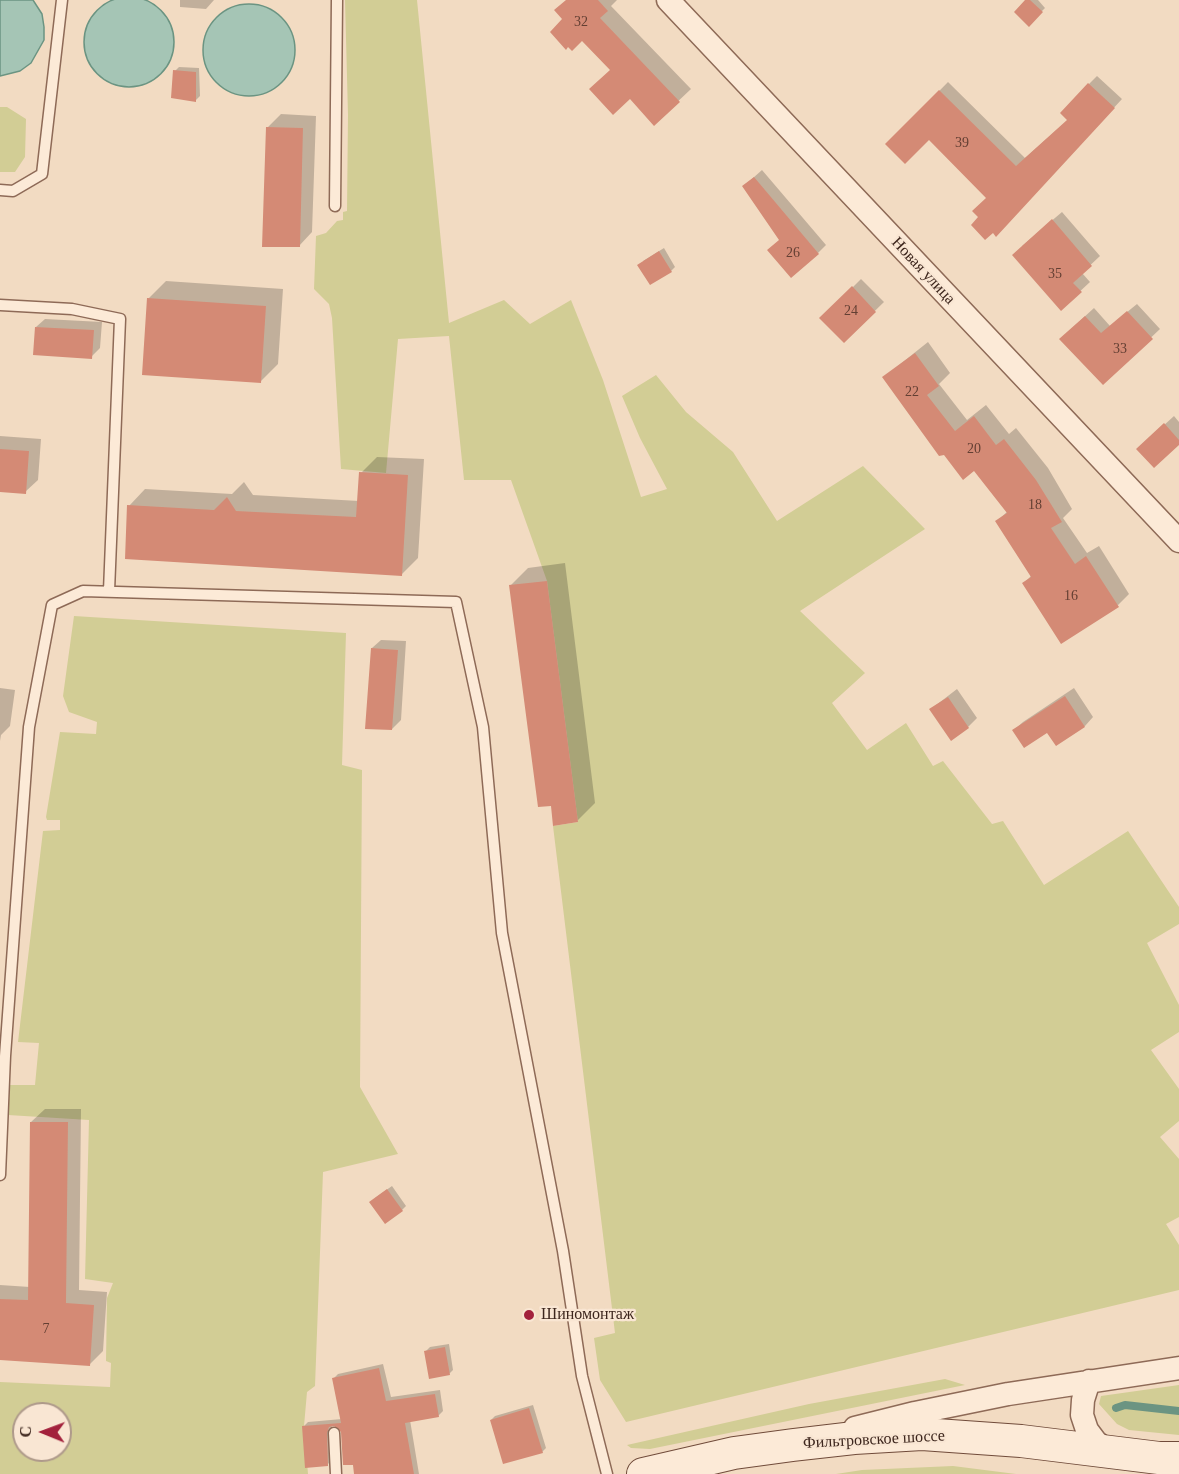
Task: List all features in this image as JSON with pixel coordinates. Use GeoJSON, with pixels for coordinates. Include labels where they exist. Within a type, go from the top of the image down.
{"type":"FeatureCollection","features":[{"type":"Feature","properties":{"kind":"main road","name":"Фильтровское шоссе"},"geometry":{"type":"LineString","coordinates":[[643,1474],[734,1453],[854,1438],[922,1434],[1010,1440],[1179,1458]]}},
{"type":"Feature","properties":{"kind":"street","name":"Новая улица"},"geometry":{"type":"LineString","coordinates":[[668,0],[1179,541]]}},
{"type":"Feature","properties":{"kind":"street"},"geometry":{"type":"LineString","coordinates":[[793,1445],[915,1413],[1089,1381],[1179,1368]]}},
{"type":"Feature","properties":{"kind":"street"},"geometry":{"type":"LineString","coordinates":[[1089,1381],[1083,1400],[1083,1416],[1087,1430],[1096,1442],[1109,1452]]}},
{"type":"Feature","properties":{"kind":"lane"},"geometry":{"type":"LineString","coordinates":[[0,190],[13,191],[42,174],[62,0]]}},
{"type":"Feature","properties":{"kind":"lane"},"geometry":{"type":"LineString","coordinates":[[335,206],[337,0]]}},
{"type":"Feature","properties":{"kind":"lane"},"geometry":{"type":"LineString","coordinates":[[0,304],[72,309],[120,319],[109,591]]}},
{"type":"Feature","properties":{"kind":"lane"},"geometry":{"type":"LineString","coordinates":[[0,1174],[6,1045],[29,727],[52,605],[83,591],[456,602],[483,727],[502,933],[563,1251],[582,1376],[607,1474]]}},
{"type":"Feature","properties":{"kind":"lane"},"geometry":{"type":"LineString","coordinates":[[334,1433],[336,1474]]}},
{"type":"Feature","properties":{"kind":"shaded area"},"geometry":{"type":"Polygon","coordinates":[[[120,-3],[138,-3],[154,4],[167,17],[174,33],[174,51],[167,67],[154,80],[138,87],[120,87],[104,80],[91,67],[84,51],[84,33],[91,17],[104,4],[120,-3]]]}},
{"type":"Feature","properties":{"kind":"shaded area"},"geometry":{"type":"Polygon","coordinates":[[[0,0],[33,0],[42,14],[44,40],[31,63],[20,71],[0,76],[0,0]]]}},
{"type":"Feature","properties":{"kind":"shaded area"},"geometry":{"type":"Polygon","coordinates":[[[345,0],[417,0],[449,323],[504,300],[530,324],[571,300],[603,380],[641,497],[667,489],[640,438],[622,396],[656,375],[686,412],[733,452],[777,521],[863,466],[925,529],[800,611],[865,673],[832,703],[867,750],[906,723],[933,766],[943,761],[992,824],[1003,821],[1044,885],[1128,831],[1179,907],[1179,924],[1147,943],[1179,1005],[1179,1032],[1151,1050],[1179,1089],[1179,1121],[1160,1137],[1179,1159],[1179,1217],[1166,1224],[1179,1245],[1179,1290],[626,1422],[600,1380],[594,1338],[615,1333],[553,826],[578,822],[547,581],[511,480],[464,480],[449,336],[398,339],[386,473],[341,469],[332,318],[329,304],[314,289],[316,236],[326,233],[337,221],[343,220],[343,212],[347,211],[348,115],[345,0]]]}},
{"type":"Feature","properties":{"kind":"shaded area"},"geometry":{"type":"Polygon","coordinates":[[[249,4],[267,8],[281,18],[291,32],[295,50],[291,68],[281,82],[267,92],[249,96],[231,92],[217,82],[207,68],[203,50],[207,32],[217,18],[231,8],[249,4]]]}},
{"type":"Feature","properties":{"kind":"shaded area"},"geometry":{"type":"Polygon","coordinates":[[[0,107],[7,107],[26,119],[25,157],[15,172],[0,172],[0,107]]]}},
{"type":"Feature","properties":{"kind":"shaded area"},"geometry":{"type":"Polygon","coordinates":[[[74,616],[346,633],[342,765],[362,770],[360,1087],[398,1154],[323,1172],[315,1386],[307,1392],[304,1426],[308,1474],[0,1474],[0,1382],[110,1387],[111,1363],[106,1361],[107,1298],[113,1283],[85,1279],[89,1120],[8,1115],[10,1085],[35,1085],[39,1043],[18,1042],[43,831],[60,830],[60,820],[47,820],[46,817],[60,732],[96,734],[97,722],[69,712],[63,696],[74,616]]]}},
{"type":"Feature","properties":{"kind":"shaded area"},"geometry":{"type":"Polygon","coordinates":[[[945,1379],[965,1385],[650,1449],[631,1448],[627,1445],[809,1404],[945,1379]]]}},
{"type":"Feature","properties":{"kind":"shaded area"},"geometry":{"type":"Polygon","coordinates":[[[1179,1385],[1179,1435],[1129,1430],[1117,1424],[1099,1404],[1101,1396],[1179,1385]]]}},
{"type":"Feature","properties":{"kind":"shaded area"},"geometry":{"type":"Polygon","coordinates":[[[953,1466],[1016,1474],[836,1474],[862,1470],[953,1466]]]}},
{"type":"Feature","properties":{"kind":"building"},"geometry":{"type":"Polygon","coordinates":[[[566,0],[598,0],[608,11],[600,18],[680,102],[654,126],[630,99],[613,115],[589,89],[610,70],[582,41],[572,51],[568,47],[566,50],[550,32],[562,19],[554,10],[566,0]]]}},
{"type":"Feature","properties":{"kind":"building"},"geometry":{"type":"Polygon","coordinates":[[[1025,0],[1030,0],[1043,12],[1029,27],[1014,12],[1025,0]]]}},
{"type":"Feature","properties":{"kind":"building"},"geometry":{"type":"Polygon","coordinates":[[[173,70],[196,72],[196,102],[171,98],[173,70]]]}},
{"type":"Feature","properties":{"kind":"building"},"geometry":{"type":"Polygon","coordinates":[[[1088,83],[1115,108],[996,237],[993,233],[985,240],[971,225],[978,217],[972,211],[986,198],[929,140],[905,164],[885,144],[939,90],[1016,166],[1067,120],[1060,113],[1088,83]]]}},
{"type":"Feature","properties":{"kind":"building"},"geometry":{"type":"Polygon","coordinates":[[[266,127],[303,128],[300,247],[262,247],[266,127]]]}},
{"type":"Feature","properties":{"kind":"building"},"geometry":{"type":"Polygon","coordinates":[[[754,177],[819,254],[791,278],[767,250],[779,240],[742,186],[754,177]]]}},
{"type":"Feature","properties":{"kind":"building"},"geometry":{"type":"Polygon","coordinates":[[[1052,219],[1092,266],[1073,283],[1082,292],[1061,311],[1012,255],[1052,219]]]}},
{"type":"Feature","properties":{"kind":"building"},"geometry":{"type":"Polygon","coordinates":[[[659,251],[672,272],[650,285],[637,265],[659,251]]]}},
{"type":"Feature","properties":{"kind":"building"},"geometry":{"type":"Polygon","coordinates":[[[852,286],[876,312],[844,343],[819,318],[852,286]]]}},
{"type":"Feature","properties":{"kind":"building"},"geometry":{"type":"Polygon","coordinates":[[[147,298],[266,306],[261,383],[142,375],[147,298]]]}},
{"type":"Feature","properties":{"kind":"building"},"geometry":{"type":"Polygon","coordinates":[[[1127,311],[1153,339],[1103,385],[1059,339],[1085,316],[1101,333],[1127,311]]]}},
{"type":"Feature","properties":{"kind":"building"},"geometry":{"type":"Polygon","coordinates":[[[35,327],[94,330],[92,359],[33,355],[35,327]]]}},
{"type":"Feature","properties":{"kind":"building"},"geometry":{"type":"Polygon","coordinates":[[[915,353],[939,386],[927,395],[955,431],[974,416],[996,445],[1004,439],[1036,480],[1062,522],[1051,528],[1075,564],[1086,556],[1119,607],[1061,644],[1022,583],[1031,577],[995,521],[1007,513],[974,471],[963,480],[944,455],[939,456],[882,377],[915,353]]]}},
{"type":"Feature","properties":{"kind":"building"},"geometry":{"type":"Polygon","coordinates":[[[1164,423],[1179,440],[1179,445],[1154,468],[1136,449],[1164,423]]]}},
{"type":"Feature","properties":{"kind":"building"},"geometry":{"type":"Polygon","coordinates":[[[0,449],[29,451],[26,494],[0,492],[0,449]]]}},
{"type":"Feature","properties":{"kind":"building"},"geometry":{"type":"Polygon","coordinates":[[[359,472],[408,475],[402,576],[125,559],[127,505],[214,510],[227,497],[236,511],[356,517],[359,472]]]}},
{"type":"Feature","properties":{"kind":"building"},"geometry":{"type":"Polygon","coordinates":[[[547,581],[578,822],[553,826],[551,806],[538,807],[509,585],[547,581]]]}},
{"type":"Feature","properties":{"kind":"building"},"geometry":{"type":"Polygon","coordinates":[[[371,648],[398,650],[392,730],[365,729],[371,648]]]}},
{"type":"Feature","properties":{"kind":"building"},"geometry":{"type":"Polygon","coordinates":[[[1065,696],[1085,727],[1056,746],[1047,733],[1024,748],[1012,730],[1065,696]]]}},
{"type":"Feature","properties":{"kind":"building"},"geometry":{"type":"Polygon","coordinates":[[[948,697],[969,728],[951,741],[929,709],[948,697]]]}},
{"type":"Feature","properties":{"kind":"building"},"geometry":{"type":"Polygon","coordinates":[[[30,1122],[68,1122],[66,1303],[94,1305],[90,1366],[0,1360],[0,1299],[28,1300],[30,1122]]]}},
{"type":"Feature","properties":{"kind":"building"},"geometry":{"type":"Polygon","coordinates":[[[387,1189],[403,1211],[385,1224],[369,1202],[387,1189]]]}},
{"type":"Feature","properties":{"kind":"building"},"geometry":{"type":"Polygon","coordinates":[[[445,1347],[450,1375],[429,1379],[424,1351],[445,1347]]]}},
{"type":"Feature","properties":{"kind":"building"},"geometry":{"type":"Polygon","coordinates":[[[379,1368],[386,1401],[435,1394],[439,1417],[405,1423],[414,1474],[354,1474],[353,1465],[343,1465],[341,1432],[334,1426],[329,1427],[327,1433],[328,1466],[305,1468],[302,1426],[341,1423],[332,1378],[379,1368]]]}},
{"type":"Feature","properties":{"kind":"building"},"geometry":{"type":"Polygon","coordinates":[[[529,1408],[543,1453],[503,1464],[490,1420],[529,1408]]]}},
{"type":"Feature","properties":{"kind":"waterway"},"geometry":{"type":"LineString","coordinates":[[1116,1408],[1125,1405],[1179,1411]]}},
{"type":"Feature","properties":{"kind":"place","name":"Шиномонтаж"},"geometry":{"type":"Point","coordinates":[529,1315]}}]}
